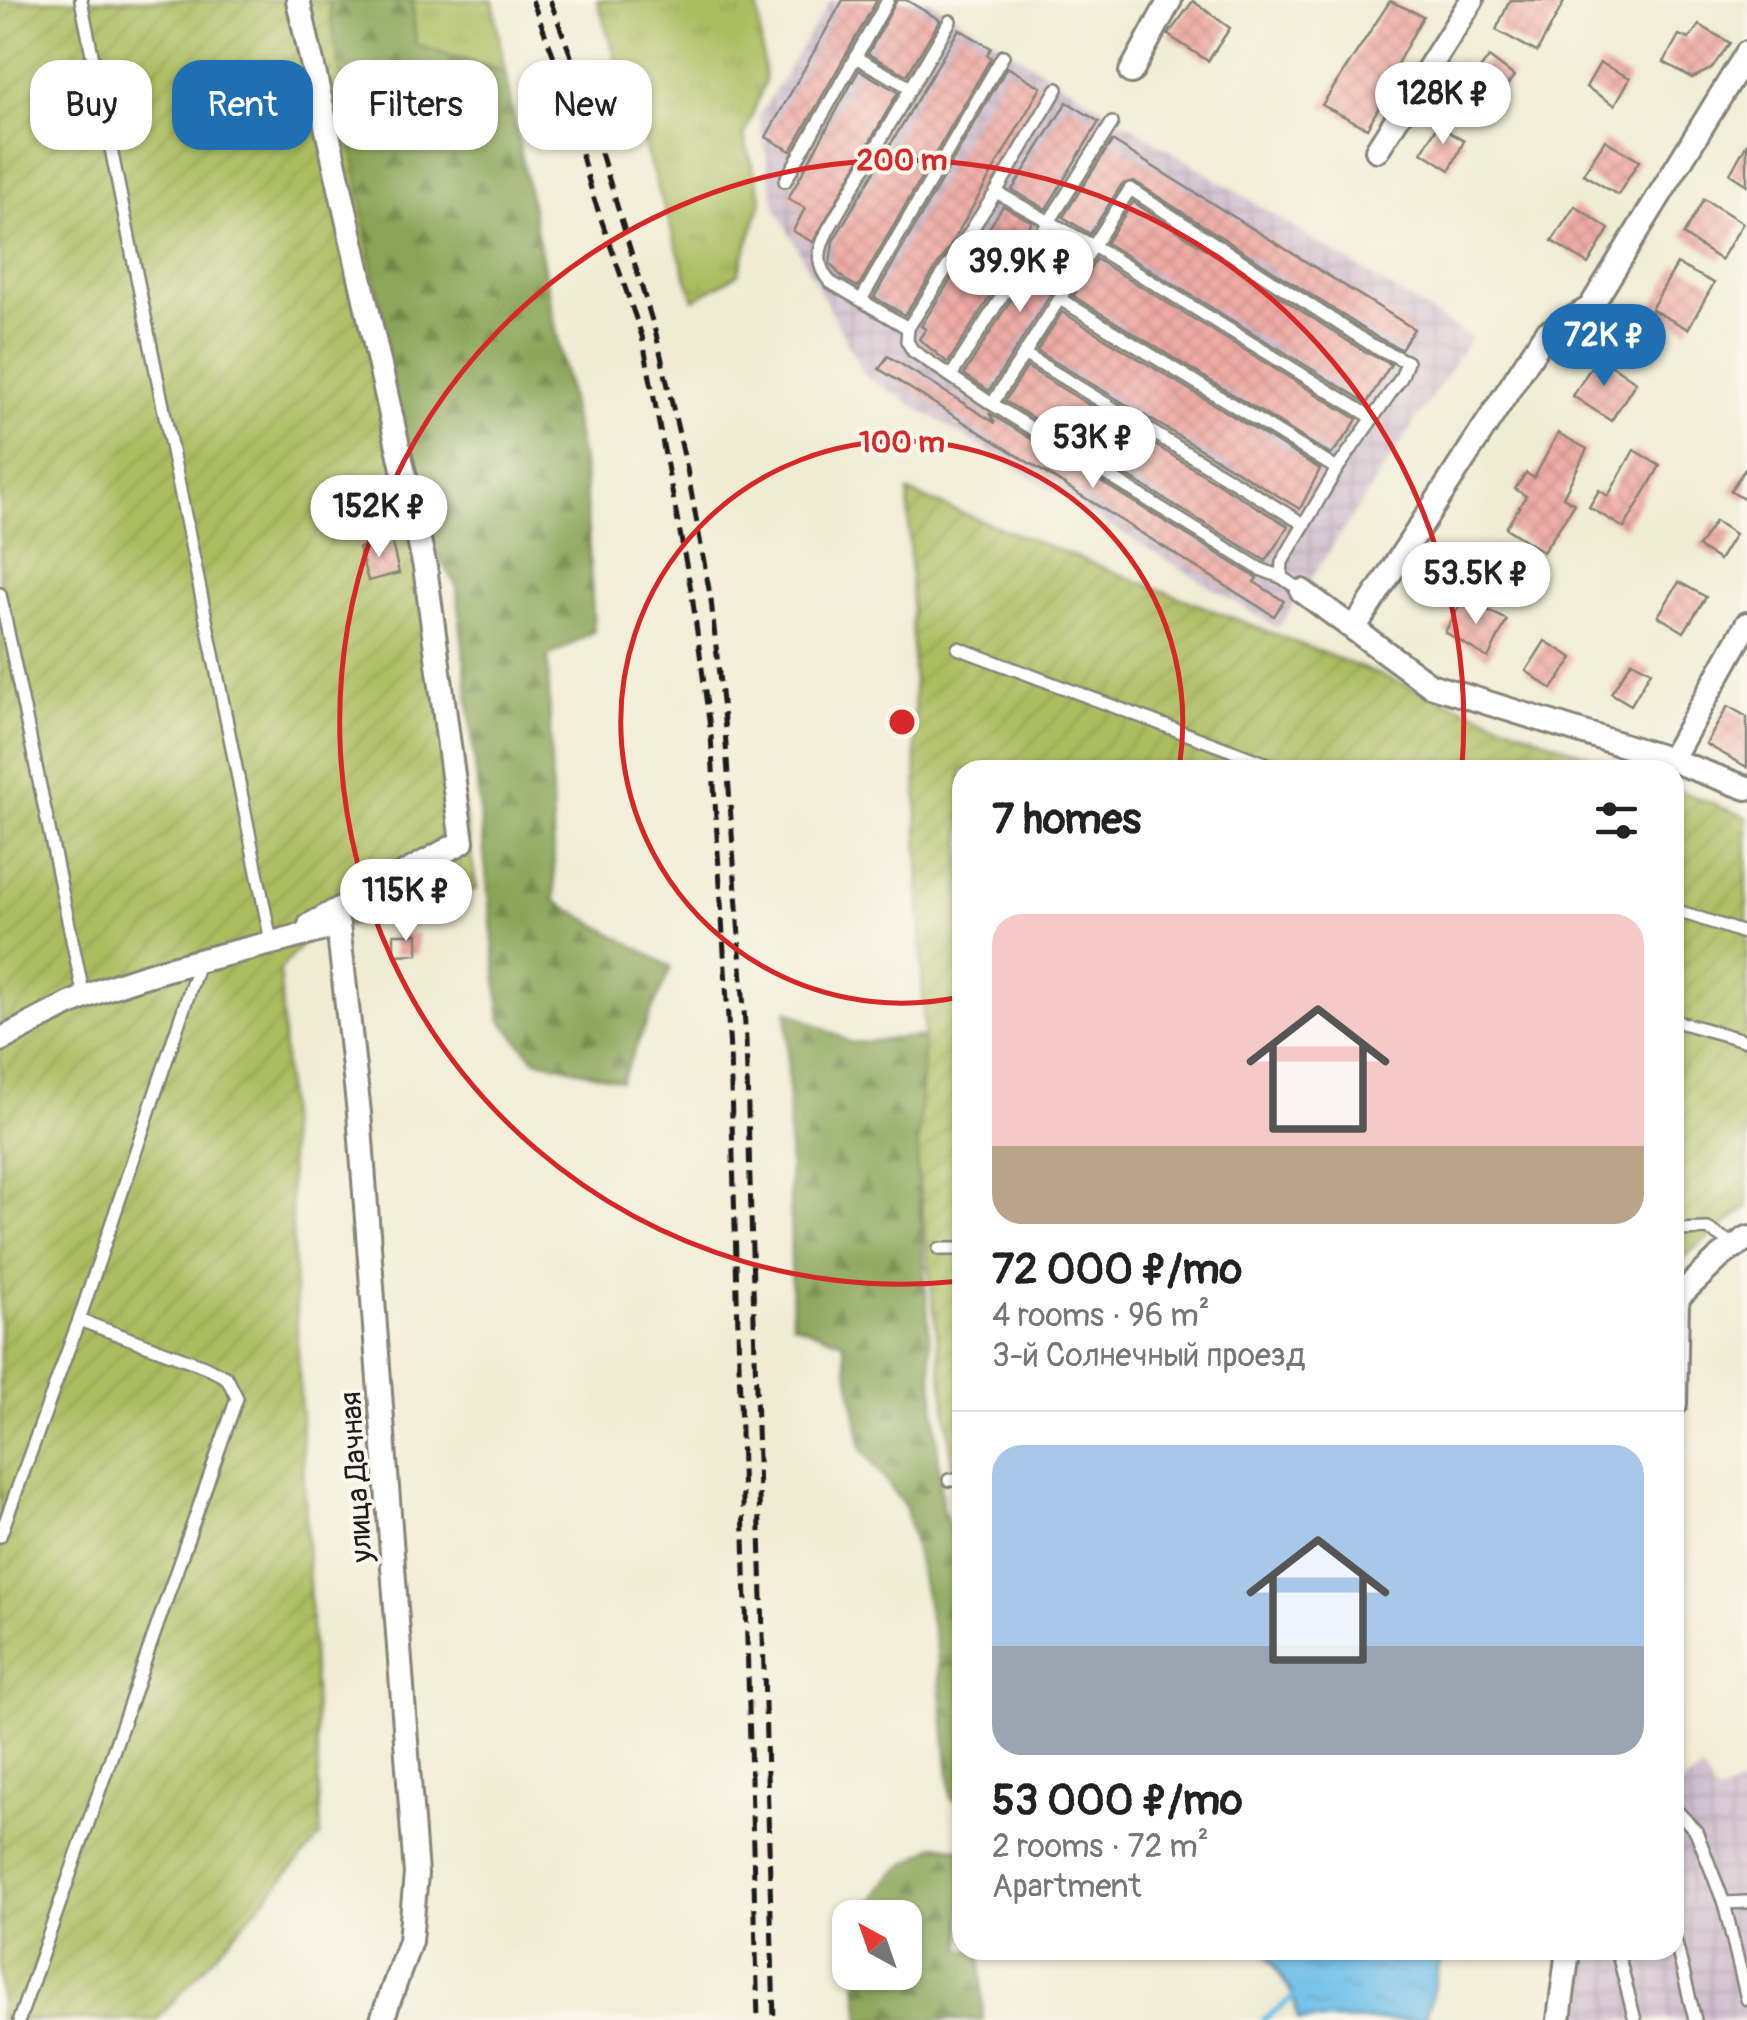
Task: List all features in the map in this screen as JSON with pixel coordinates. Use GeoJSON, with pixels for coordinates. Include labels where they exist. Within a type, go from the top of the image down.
{"type":"FeatureCollection","features":[{"type":"Feature","properties":{"kind":"street"},"geometry":{"type":"LineString","coordinates":[[0,1040],[84,997],[200,960],[272,946],[462,842],[425,567],[298,0]]}},
{"type":"Feature","properties":{"kind":"street"},"geometry":{"type":"LineString","coordinates":[[1131,72],[1170,0]]}},
{"type":"Feature","properties":{"kind":"street"},"geometry":{"type":"LineString","coordinates":[[1377,150],[1472,0]]}},
{"type":"Feature","properties":{"kind":"street"},"geometry":{"type":"LineString","coordinates":[[1356,627],[1545,334],[1590,308],[1747,53]]}},
{"type":"Feature","properties":{"kind":"street"},"geometry":{"type":"LineString","coordinates":[[1302,590],[1430,685],[1671,760],[1747,624]]}},
{"type":"Feature","properties":{"kind":"street"},"geometry":{"type":"LineString","coordinates":[[1684,765],[1747,788]]}},
{"type":"Feature","properties":{"kind":"street","name":"улица Дачная"},"geometry":{"type":"LineString","coordinates":[[272,946],[338,926],[359,1113],[416,1874],[410,1941],[382,2020]]}},
{"type":"Feature","properties":{"kind":"street"},"geometry":{"type":"LineString","coordinates":[[1684,1291],[1741,1242]]}},
{"type":"Feature","properties":{"kind":"street"},"geometry":{"type":"LineString","coordinates":[[1559,2020],[1567,1960]]}},
{"type":"Feature","properties":{"kind":"lane"},"geometry":{"type":"LineString","coordinates":[[81,0],[272,946]]}},
{"type":"Feature","properties":{"kind":"lane"},"geometry":{"type":"LineString","coordinates":[[785,181],[888,0]]}},
{"type":"Feature","properties":{"kind":"lane"},"geometry":{"type":"LineString","coordinates":[[908,328],[830,282],[822,271],[819,254],[828,230],[950,22]]}},
{"type":"Feature","properties":{"kind":"lane"},"geometry":{"type":"LineString","coordinates":[[861,300],[1003,56]]}},
{"type":"Feature","properties":{"kind":"lane"},"geometry":{"type":"LineString","coordinates":[[856,57],[911,88]]}},
{"type":"Feature","properties":{"kind":"lane"},"geometry":{"type":"LineString","coordinates":[[1056,90],[908,328],[908,346],[992,404],[1226,548],[1302,590]]}},
{"type":"Feature","properties":{"kind":"lane"},"geometry":{"type":"LineString","coordinates":[[951,376],[1112,123]]}},
{"type":"Feature","properties":{"kind":"lane"},"geometry":{"type":"LineString","coordinates":[[992,404],[1130,189],[1370,344],[1407,362],[1401,378],[1302,524],[1282,562],[1281,577]]}},
{"type":"Feature","properties":{"kind":"lane"},"geometry":{"type":"LineString","coordinates":[[996,192],[1095,247],[1374,418]]}},
{"type":"Feature","properties":{"kind":"lane"},"geometry":{"type":"LineString","coordinates":[[1060,300],[1337,469]]}},
{"type":"Feature","properties":{"kind":"lane"},"geometry":{"type":"LineString","coordinates":[[1024,354],[1302,524]]}},
{"type":"Feature","properties":{"kind":"lane"},"geometry":{"type":"LineString","coordinates":[[0,594],[84,997]]}},
{"type":"Feature","properties":{"kind":"lane"},"geometry":{"type":"LineString","coordinates":[[958,648],[1256,760]]}},
{"type":"Feature","properties":{"kind":"lane"},"geometry":{"type":"LineString","coordinates":[[1684,913],[1747,934]]}},
{"type":"Feature","properties":{"kind":"lane"},"geometry":{"type":"LineString","coordinates":[[0,1536],[79,1320],[200,960]]}},
{"type":"Feature","properties":{"kind":"lane"},"geometry":{"type":"LineString","coordinates":[[1684,1024],[1747,1041]]}},
{"type":"Feature","properties":{"kind":"lane"},"geometry":{"type":"LineString","coordinates":[[1684,1230],[1708,1229],[1741,1242]]}},
{"type":"Feature","properties":{"kind":"lane"},"geometry":{"type":"LineString","coordinates":[[940,1249],[952,1249]]}},
{"type":"Feature","properties":{"kind":"lane"},"geometry":{"type":"LineString","coordinates":[[19,2020],[236,1398],[227,1378],[204,1366],[79,1320]]}},
{"type":"Feature","properties":{"kind":"lane"},"geometry":{"type":"LineString","coordinates":[[1684,1819],[1696,1831],[1724,1903],[1747,1999]]}},
{"type":"Feature","properties":{"kind":"lane"},"geometry":{"type":"LineString","coordinates":[[1724,1903],[1747,1902]]}},
{"type":"Feature","properties":{"kind":"lane"},"geometry":{"type":"LineString","coordinates":[[1620,1960],[1635,2020]]}},
{"type":"Feature","properties":{"kind":"lane"},"geometry":{"type":"LineString","coordinates":[[1680,1960],[1695,2020]]}},
{"type":"Feature","properties":{"kind":"shaded area"},"geometry":{"type":"Polygon","coordinates":[[[831,0],[929,0],[1471,338],[1278,628],[865,376],[775,206],[759,116],[831,0]]]}},
{"type":"Feature","properties":{"kind":"shaded area"},"geometry":{"type":"Polygon","coordinates":[[[1702,1770],[1716,1795],[1747,1782],[1747,2020],[1566,2020],[1574,1960],[1684,1960],[1684,1783],[1702,1770]]]}},
{"type":"Feature","properties":{"kind":"green space"},"geometry":{"type":"Polygon","coordinates":[[[0,0],[328,0],[338,60],[333,60],[333,150],[353,150],[477,889],[308,937],[280,970],[321,1836],[157,2020],[0,2020],[0,0]]]}},
{"type":"Feature","properties":{"kind":"green space"},"geometry":{"type":"Polygon","coordinates":[[[278,0],[412,0],[416,45],[464,60],[333,60],[333,150],[498,150],[498,71],[505,73],[584,470],[594,631],[548,657],[555,901],[671,967],[621,1081],[534,1059],[501,1020],[457,587],[432,546],[313,124],[313,60],[295,60],[278,0]]]}},
{"type":"Feature","properties":{"kind":"green space"},"geometry":{"type":"Polygon","coordinates":[[[412,0],[493,0],[505,73],[498,71],[498,60],[464,60],[416,45],[412,0]]]}},
{"type":"Feature","properties":{"kind":"green space"},"geometry":{"type":"Polygon","coordinates":[[[597,0],[757,0],[765,81],[744,137],[762,200],[738,274],[694,300],[646,150],[652,150],[652,60],[616,60],[597,0]]]}},
{"type":"Feature","properties":{"kind":"green space"},"geometry":{"type":"Polygon","coordinates":[[[908,492],[1599,760],[952,760],[952,1461],[917,1168],[924,1036],[908,492]]]}},
{"type":"Feature","properties":{"kind":"green space"},"geometry":{"type":"Polygon","coordinates":[[[1684,792],[1747,817],[1747,1208],[1684,1256],[1684,792]]]}},
{"type":"Feature","properties":{"kind":"green space"},"geometry":{"type":"Polygon","coordinates":[[[787,1010],[852,1043],[924,1036],[917,1168],[942,1507],[952,1534],[952,1799],[937,1650],[906,1508],[862,1449],[843,1342],[792,1323],[787,1010]]]}},
{"type":"Feature","properties":{"kind":"green space"},"geometry":{"type":"Polygon","coordinates":[[[936,1845],[952,1847],[952,1960],[981,1960],[983,2020],[861,2020],[858,1990],[922,1990],[922,1900],[874,1900],[894,1874],[936,1845]]]}},
{"type":"Feature","properties":{"kind":"water"},"geometry":{"type":"Polygon","coordinates":[[[1270,1960],[1440,1960],[1425,2020],[1298,2020],[1294,1997],[1270,1960]]]}},
{"type":"Feature","properties":{"kind":"building"},"geometry":{"type":"Polygon","coordinates":[[[843,0],[877,0],[791,151],[766,137],[843,0]]]}},
{"type":"Feature","properties":{"kind":"building"},"geometry":{"type":"Polygon","coordinates":[[[897,0],[906,0],[940,20],[907,75],[868,54],[897,0]]]}},
{"type":"Feature","properties":{"kind":"building"},"geometry":{"type":"Polygon","coordinates":[[[1510,0],[1565,0],[1537,52],[1496,30],[1510,0]]]}},
{"type":"Feature","properties":{"kind":"building"},"geometry":{"type":"Polygon","coordinates":[[[1193,1],[1230,28],[1208,61],[1168,35],[1193,1]]]}},
{"type":"Feature","properties":{"kind":"building"},"geometry":{"type":"Polygon","coordinates":[[[1390,1],[1423,16],[1390,77],[1395,79],[1367,128],[1322,105],[1390,1]]]}},
{"type":"Feature","properties":{"kind":"building"},"geometry":{"type":"Polygon","coordinates":[[[1699,25],[1730,43],[1711,69],[1692,78],[1664,62],[1679,35],[1689,39],[1699,25]]]}},
{"type":"Feature","properties":{"kind":"building"},"geometry":{"type":"Polygon","coordinates":[[[959,29],[991,48],[987,55],[991,58],[858,287],[830,264],[833,241],[959,29]]]}},
{"type":"Feature","properties":{"kind":"building"},"geometry":{"type":"Polygon","coordinates":[[[1489,57],[1514,76],[1493,104],[1468,86],[1489,57]]]}},
{"type":"Feature","properties":{"kind":"building"},"geometry":{"type":"Polygon","coordinates":[[[1600,63],[1630,78],[1615,105],[1586,87],[1600,63]]]}},
{"type":"Feature","properties":{"kind":"building"},"geometry":{"type":"Polygon","coordinates":[[[1007,67],[1041,87],[949,248],[905,315],[874,297],[1007,67]]]}},
{"type":"Feature","properties":{"kind":"building"},"geometry":{"type":"Polygon","coordinates":[[[859,70],[898,92],[813,242],[793,231],[805,208],[788,199],[859,70]]]}},
{"type":"Feature","properties":{"kind":"building"},"geometry":{"type":"Polygon","coordinates":[[[1067,102],[1099,122],[1046,209],[1012,190],[1067,102]]]}},
{"type":"Feature","properties":{"kind":"building"},"geometry":{"type":"Polygon","coordinates":[[[1438,125],[1464,141],[1450,170],[1422,152],[1438,125]]]}},
{"type":"Feature","properties":{"kind":"building"},"geometry":{"type":"Polygon","coordinates":[[[1605,140],[1639,161],[1618,195],[1583,174],[1605,140]]]}},
{"type":"Feature","properties":{"kind":"building"},"geometry":{"type":"Polygon","coordinates":[[[1112,141],[1414,329],[1401,349],[1134,181],[1122,184],[1090,234],[1063,217],[1112,141]]]}},
{"type":"Feature","properties":{"kind":"building"},"geometry":{"type":"Polygon","coordinates":[[[1747,143],[1747,185],[1730,174],[1747,143]]]}},
{"type":"Feature","properties":{"kind":"building"},"geometry":{"type":"Polygon","coordinates":[[[1704,199],[1743,223],[1721,260],[1683,235],[1704,199]]]}},
{"type":"Feature","properties":{"kind":"building"},"geometry":{"type":"Polygon","coordinates":[[[1133,202],[1365,352],[1391,364],[1367,403],[1106,243],[1133,202]]]}},
{"type":"Feature","properties":{"kind":"building"},"geometry":{"type":"Polygon","coordinates":[[[1003,206],[1032,222],[1025,233],[1029,235],[948,363],[919,339],[926,329],[921,326],[1003,206]]]}},
{"type":"Feature","properties":{"kind":"building"},"geometry":{"type":"Polygon","coordinates":[[[1575,206],[1609,229],[1588,264],[1552,241],[1575,206]]]}},
{"type":"Feature","properties":{"kind":"building"},"geometry":{"type":"Polygon","coordinates":[[[1070,244],[1080,249],[989,391],[964,374],[1045,245],[1063,256],[1070,244]]]}},
{"type":"Feature","properties":{"kind":"building"},"geometry":{"type":"Polygon","coordinates":[[[1096,259],[1357,419],[1350,431],[1331,455],[1073,296],[1096,259]]]}},
{"type":"Feature","properties":{"kind":"building"},"geometry":{"type":"Polygon","coordinates":[[[1677,264],[1714,283],[1688,329],[1651,309],[1677,264]]]}},
{"type":"Feature","properties":{"kind":"building"},"geometry":{"type":"Polygon","coordinates":[[[1062,312],[1320,469],[1300,509],[1037,351],[1062,312]]]}},
{"type":"Feature","properties":{"kind":"building"},"geometry":{"type":"Polygon","coordinates":[[[888,356],[995,423],[989,413],[1257,578],[1254,582],[1284,601],[1274,616],[879,369],[888,356]]]}},
{"type":"Feature","properties":{"kind":"building"},"geometry":{"type":"Polygon","coordinates":[[[1598,356],[1636,382],[1611,421],[1573,396],[1598,356]]]}},
{"type":"Feature","properties":{"kind":"building"},"geometry":{"type":"Polygon","coordinates":[[[1027,367],[1288,526],[1266,561],[1005,401],[1027,367]]]}},
{"type":"Feature","properties":{"kind":"building"},"geometry":{"type":"Polygon","coordinates":[[[1558,433],[1587,449],[1563,497],[1575,504],[1543,552],[1506,528],[1526,496],[1515,489],[1526,473],[1534,478],[1558,433]]]}},
{"type":"Feature","properties":{"kind":"building"},"geometry":{"type":"Polygon","coordinates":[[[1634,450],[1660,466],[1624,528],[1589,507],[1599,490],[1608,496],[1634,450]]]}},
{"type":"Feature","properties":{"kind":"building"},"geometry":{"type":"Polygon","coordinates":[[[1747,466],[1747,501],[1730,491],[1747,466]]]}},
{"type":"Feature","properties":{"kind":"building"},"geometry":{"type":"Polygon","coordinates":[[[1715,521],[1735,534],[1719,560],[1698,547],[1715,521]]]}},
{"type":"Feature","properties":{"kind":"building"},"geometry":{"type":"Polygon","coordinates":[[[391,539],[399,573],[368,581],[359,548],[391,539]]]}},
{"type":"Feature","properties":{"kind":"building"},"geometry":{"type":"Polygon","coordinates":[[[1679,582],[1706,597],[1684,632],[1658,616],[1679,582]]]}},
{"type":"Feature","properties":{"kind":"building"},"geometry":{"type":"Polygon","coordinates":[[[1464,598],[1507,620],[1488,658],[1445,632],[1464,598]]]}},
{"type":"Feature","properties":{"kind":"building"},"geometry":{"type":"Polygon","coordinates":[[[1545,641],[1573,658],[1552,689],[1526,671],[1545,641]]]}},
{"type":"Feature","properties":{"kind":"building"},"geometry":{"type":"Polygon","coordinates":[[[1632,661],[1651,671],[1631,705],[1611,693],[1632,661]]]}},
{"type":"Feature","properties":{"kind":"building"},"geometry":{"type":"Polygon","coordinates":[[[1728,706],[1747,717],[1747,767],[1706,744],[1728,706]]]}},
{"type":"Feature","properties":{"kind":"building"},"geometry":{"type":"Polygon","coordinates":[[[394,934],[418,934],[418,954],[394,955],[394,934]]]}},
{"type":"Feature","properties":{"kind":"waterway"},"geometry":{"type":"LineString","coordinates":[[1263,2020],[1294,1997]]}},
{"type":"Feature","properties":{"kind":"railway"},"geometry":{"type":"LineString","coordinates":[[532,0],[556,62],[593,196],[642,336],[692,595],[711,735],[730,1052],[758,2020]]}},
{"type":"Feature","properties":{"kind":"railway"},"geometry":{"type":"LineString","coordinates":[[550,0],[574,64],[656,334],[687,469],[711,600],[725,730],[746,1040],[774,2020]]}}]}
